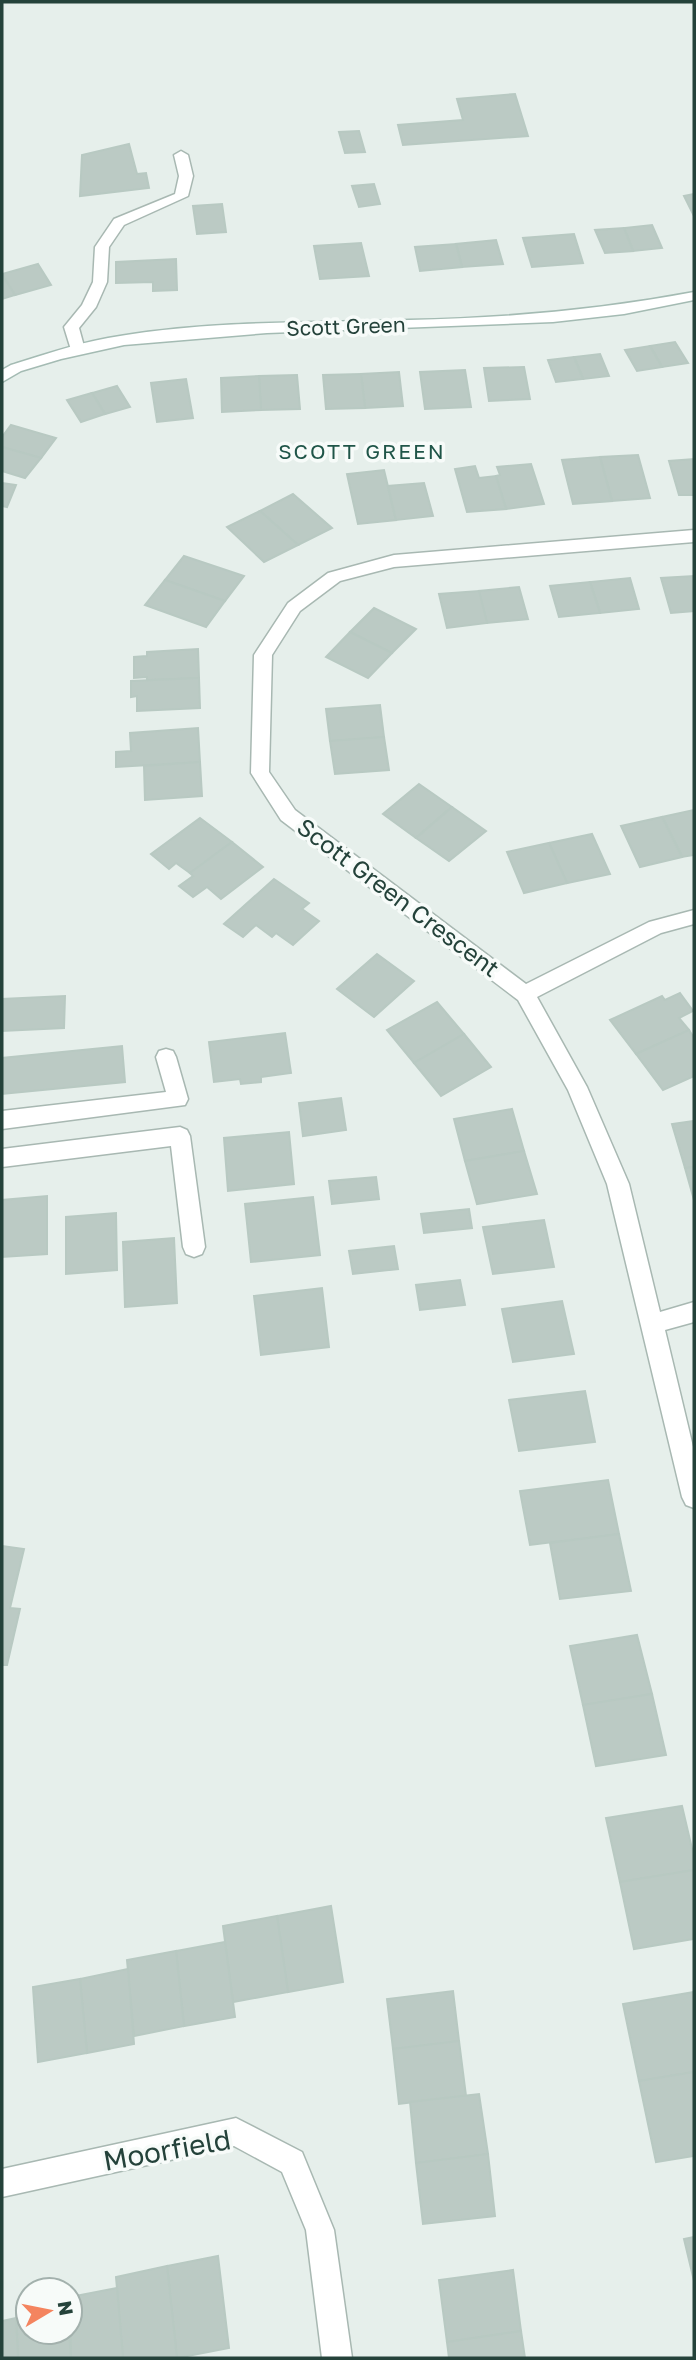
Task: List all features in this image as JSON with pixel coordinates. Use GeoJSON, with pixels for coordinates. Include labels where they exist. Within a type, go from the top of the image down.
{"type":"FeatureCollection","features":[{"type":"Feature","properties":{"kind":"street"},"geometry":{"type":"LineString","coordinates":[[77,350],[71,327],[89,307],[100,282],[103,247],[119,222],[181,196],[186,176],[181,155]]}},
{"type":"Feature","properties":{"kind":"street","name":"Scott Green"},"geometry":{"type":"LineString","coordinates":[[2,377],[16,368],[122,340],[223,331],[554,320],[651,306],[694,296]]}},
{"type":"Feature","properties":{"kind":"street","name":"Scott Green Crescent"},"geometry":{"type":"LineString","coordinates":[[694,536],[394,561],[334,577],[294,607],[263,655],[260,773],[288,815],[525,994],[577,1087],[618,1184],[694,1497]]}},
{"type":"Feature","properties":{"kind":"street"},"geometry":{"type":"LineString","coordinates":[[525,994],[656,927],[694,917]]}},
{"type":"Feature","properties":{"kind":"street"},"geometry":{"type":"LineString","coordinates":[[2,1120],[178,1098],[166,1057]]}},
{"type":"Feature","properties":{"kind":"street"},"geometry":{"type":"LineString","coordinates":[[2,1158],[180,1136],[194,1247]]}},
{"type":"Feature","properties":{"kind":"street"},"geometry":{"type":"LineString","coordinates":[[652,1324],[694,1312]]}},
{"type":"Feature","properties":{"kind":"street","name":"Moorfield"},"geometry":{"type":"LineString","coordinates":[[2,2183],[236,2132],[292,2162],[320,2230],[337,2358]]}},
{"type":"Feature","properties":{"kind":"building"},"geometry":{"type":"Polygon","coordinates":[[[515,94],[528,136],[403,145],[398,125],[463,120],[457,99],[515,94]]]}},
{"type":"Feature","properties":{"kind":"building"},"geometry":{"type":"Polygon","coordinates":[[[359,131],[365,152],[345,153],[339,132],[359,131]]]}},
{"type":"Feature","properties":{"kind":"building"},"geometry":{"type":"Polygon","coordinates":[[[129,144],[137,174],[146,173],[149,188],[80,196],[82,155],[129,144]]]}},
{"type":"Feature","properties":{"kind":"building"},"geometry":{"type":"Polygon","coordinates":[[[374,184],[380,204],[359,207],[352,186],[374,184]]]}},
{"type":"Feature","properties":{"kind":"building"},"geometry":{"type":"Polygon","coordinates":[[[694,194],[694,216],[684,196],[694,194]]]}},
{"type":"Feature","properties":{"kind":"building"},"geometry":{"type":"Polygon","coordinates":[[[222,204],[226,232],[197,234],[193,206],[222,204]]]}},
{"type":"Feature","properties":{"kind":"building"},"geometry":{"type":"Polygon","coordinates":[[[652,225],[662,248],[633,251],[624,228],[652,225]]]}},
{"type":"Feature","properties":{"kind":"building"},"geometry":{"type":"Polygon","coordinates":[[[624,228],[633,251],[605,253],[595,230],[624,228]]]}},
{"type":"Feature","properties":{"kind":"building"},"geometry":{"type":"Polygon","coordinates":[[[574,234],[583,263],[532,267],[523,238],[574,234]]]}},
{"type":"Feature","properties":{"kind":"building"},"geometry":{"type":"Polygon","coordinates":[[[496,240],[503,264],[462,267],[456,244],[496,240]]]}},
{"type":"Feature","properties":{"kind":"building"},"geometry":{"type":"Polygon","coordinates":[[[361,243],[369,276],[320,279],[314,246],[361,243]]]}},
{"type":"Feature","properties":{"kind":"building"},"geometry":{"type":"Polygon","coordinates":[[[456,244],[462,267],[420,271],[415,247],[456,244]]]}},
{"type":"Feature","properties":{"kind":"building"},"geometry":{"type":"Polygon","coordinates":[[[176,259],[177,290],[153,291],[153,282],[116,283],[116,262],[176,259]]]}},
{"type":"Feature","properties":{"kind":"building"},"geometry":{"type":"Polygon","coordinates":[[[38,264],[51,285],[15,295],[2,274],[38,264]]]}},
{"type":"Feature","properties":{"kind":"building"},"geometry":{"type":"Polygon","coordinates":[[[2,275],[15,295],[2,299],[2,275]]]}},
{"type":"Feature","properties":{"kind":"building"},"geometry":{"type":"Polygon","coordinates":[[[675,342],[688,363],[662,367],[650,346],[675,342]]]}},
{"type":"Feature","properties":{"kind":"building"},"geometry":{"type":"Polygon","coordinates":[[[650,346],[662,367],[637,371],[625,350],[650,346]]]}},
{"type":"Feature","properties":{"kind":"building"},"geometry":{"type":"Polygon","coordinates":[[[600,354],[609,376],[583,379],[574,357],[600,354]]]}},
{"type":"Feature","properties":{"kind":"building"},"geometry":{"type":"Polygon","coordinates":[[[574,357],[583,379],[556,382],[548,360],[574,357]]]}},
{"type":"Feature","properties":{"kind":"building"},"geometry":{"type":"Polygon","coordinates":[[[524,367],[530,399],[489,401],[484,368],[524,367]]]}},
{"type":"Feature","properties":{"kind":"building"},"geometry":{"type":"Polygon","coordinates":[[[465,370],[471,407],[425,409],[420,372],[465,370]]]}},
{"type":"Feature","properties":{"kind":"building"},"geometry":{"type":"Polygon","coordinates":[[[399,372],[403,406],[365,408],[361,374],[399,372]]]}},
{"type":"Feature","properties":{"kind":"building"},"geometry":{"type":"Polygon","coordinates":[[[361,374],[365,408],[326,409],[323,375],[361,374]]]}},
{"type":"Feature","properties":{"kind":"building"},"geometry":{"type":"Polygon","coordinates":[[[297,375],[300,409],[261,410],[259,376],[297,375]]]}},
{"type":"Feature","properties":{"kind":"building"},"geometry":{"type":"Polygon","coordinates":[[[259,376],[261,410],[222,412],[221,378],[259,376]]]}},
{"type":"Feature","properties":{"kind":"building"},"geometry":{"type":"Polygon","coordinates":[[[186,379],[193,418],[157,422],[151,383],[186,379]]]}},
{"type":"Feature","properties":{"kind":"building"},"geometry":{"type":"Polygon","coordinates":[[[117,386],[130,407],[105,414],[92,393],[117,386]]]}},
{"type":"Feature","properties":{"kind":"building"},"geometry":{"type":"Polygon","coordinates":[[[92,393],[105,414],[81,422],[67,400],[92,393]]]}},
{"type":"Feature","properties":{"kind":"building"},"geometry":{"type":"Polygon","coordinates":[[[11,425],[56,438],[41,458],[2,447],[2,437],[11,425]]]}},
{"type":"Feature","properties":{"kind":"building"},"geometry":{"type":"Polygon","coordinates":[[[2,447],[41,458],[25,478],[2,471],[2,447]]]}},
{"type":"Feature","properties":{"kind":"building"},"geometry":{"type":"Polygon","coordinates":[[[638,455],[650,498],[612,501],[600,457],[638,455]]]}},
{"type":"Feature","properties":{"kind":"building"},"geometry":{"type":"Polygon","coordinates":[[[600,457],[612,501],[573,504],[562,460],[600,457]]]}},
{"type":"Feature","properties":{"kind":"building"},"geometry":{"type":"Polygon","coordinates":[[[694,459],[694,495],[679,495],[669,461],[694,459]]]}},
{"type":"Feature","properties":{"kind":"building"},"geometry":{"type":"Polygon","coordinates":[[[531,464],[544,504],[506,509],[496,476],[500,475],[497,467],[531,464]]]}},
{"type":"Feature","properties":{"kind":"building"},"geometry":{"type":"Polygon","coordinates":[[[475,466],[479,478],[496,476],[506,509],[467,512],[455,469],[475,466]]]}},
{"type":"Feature","properties":{"kind":"building"},"geometry":{"type":"Polygon","coordinates":[[[384,470],[396,520],[358,524],[347,474],[384,470]]]}},
{"type":"Feature","properties":{"kind":"building"},"geometry":{"type":"Polygon","coordinates":[[[2,483],[16,485],[7,507],[2,506],[2,483]]]}},
{"type":"Feature","properties":{"kind":"building"},"geometry":{"type":"Polygon","coordinates":[[[424,483],[433,516],[396,520],[388,486],[424,483]]]}},
{"type":"Feature","properties":{"kind":"building"},"geometry":{"type":"Polygon","coordinates":[[[293,494],[332,528],[298,545],[260,511],[293,494]]]}},
{"type":"Feature","properties":{"kind":"building"},"geometry":{"type":"Polygon","coordinates":[[[260,511],[298,545],[264,562],[227,527],[260,511]]]}},
{"type":"Feature","properties":{"kind":"building"},"geometry":{"type":"Polygon","coordinates":[[[184,556],[244,576],[225,601],[165,580],[184,556]]]}},
{"type":"Feature","properties":{"kind":"building"},"geometry":{"type":"Polygon","coordinates":[[[694,576],[694,611],[671,613],[661,578],[694,576]]]}},
{"type":"Feature","properties":{"kind":"building"},"geometry":{"type":"Polygon","coordinates":[[[630,578],[639,609],[600,613],[590,582],[630,578]]]}},
{"type":"Feature","properties":{"kind":"building"},"geometry":{"type":"Polygon","coordinates":[[[165,580],[225,601],[206,627],[145,605],[165,580]]]}},
{"type":"Feature","properties":{"kind":"building"},"geometry":{"type":"Polygon","coordinates":[[[590,582],[600,613],[559,617],[550,586],[590,582]]]}},
{"type":"Feature","properties":{"kind":"building"},"geometry":{"type":"Polygon","coordinates":[[[519,587],[528,619],[487,623],[479,591],[519,587]]]}},
{"type":"Feature","properties":{"kind":"building"},"geometry":{"type":"Polygon","coordinates":[[[479,591],[487,623],[447,628],[439,594],[479,591]]]}},
{"type":"Feature","properties":{"kind":"building"},"geometry":{"type":"Polygon","coordinates":[[[374,608],[416,629],[392,653],[350,632],[374,608]]]}},
{"type":"Feature","properties":{"kind":"building"},"geometry":{"type":"Polygon","coordinates":[[[350,632],[392,653],[368,678],[326,657],[350,632]]]}},
{"type":"Feature","properties":{"kind":"building"},"geometry":{"type":"Polygon","coordinates":[[[198,649],[199,678],[134,678],[134,657],[147,656],[147,652],[198,649]]]}},
{"type":"Feature","properties":{"kind":"building"},"geometry":{"type":"Polygon","coordinates":[[[199,678],[200,708],[137,711],[137,696],[131,697],[131,681],[199,678]]]}},
{"type":"Feature","properties":{"kind":"building"},"geometry":{"type":"Polygon","coordinates":[[[380,705],[384,737],[330,741],[326,709],[380,705]]]}},
{"type":"Feature","properties":{"kind":"building"},"geometry":{"type":"Polygon","coordinates":[[[198,728],[200,762],[116,767],[116,752],[131,751],[130,733],[198,728]]]}},
{"type":"Feature","properties":{"kind":"building"},"geometry":{"type":"Polygon","coordinates":[[[384,737],[389,770],[335,774],[330,741],[384,737]]]}},
{"type":"Feature","properties":{"kind":"building"},"geometry":{"type":"Polygon","coordinates":[[[200,762],[202,796],[145,800],[144,766],[200,762]]]}},
{"type":"Feature","properties":{"kind":"building"},"geometry":{"type":"Polygon","coordinates":[[[419,784],[452,807],[416,838],[383,814],[419,784]]]}},
{"type":"Feature","properties":{"kind":"building"},"geometry":{"type":"Polygon","coordinates":[[[452,807],[486,831],[449,861],[416,838],[452,807]]]}},
{"type":"Feature","properties":{"kind":"building"},"geometry":{"type":"Polygon","coordinates":[[[694,810],[694,855],[682,857],[662,817],[694,810]]]}},
{"type":"Feature","properties":{"kind":"building"},"geometry":{"type":"Polygon","coordinates":[[[662,817],[682,857],[640,867],[621,826],[662,817]]]}},
{"type":"Feature","properties":{"kind":"building"},"geometry":{"type":"Polygon","coordinates":[[[200,818],[232,842],[190,873],[176,863],[169,869],[151,854],[200,818]]]}},
{"type":"Feature","properties":{"kind":"building"},"geometry":{"type":"Polygon","coordinates":[[[592,834],[610,874],[567,883],[549,843],[592,834]]]}},
{"type":"Feature","properties":{"kind":"building"},"geometry":{"type":"Polygon","coordinates":[[[232,842],[263,867],[221,899],[207,887],[193,897],[179,886],[193,876],[190,873],[232,842]]]}},
{"type":"Feature","properties":{"kind":"building"},"geometry":{"type":"Polygon","coordinates":[[[549,843],[567,883],[524,893],[507,852],[549,843]]]}},
{"type":"Feature","properties":{"kind":"building"},"geometry":{"type":"Polygon","coordinates":[[[274,879],[309,903],[302,909],[319,921],[293,945],[276,933],[272,937],[256,925],[243,937],[224,924],[274,879]]]}},
{"type":"Feature","properties":{"kind":"building"},"geometry":{"type":"Polygon","coordinates":[[[377,954],[414,981],[374,1017],[337,989],[377,954]]]}},
{"type":"Feature","properties":{"kind":"building"},"geometry":{"type":"Polygon","coordinates":[[[680,993],[693,1011],[679,1018],[689,1030],[636,1054],[610,1020],[662,996],[665,1000],[680,993]]]}},
{"type":"Feature","properties":{"kind":"building"},"geometry":{"type":"Polygon","coordinates":[[[65,996],[64,1028],[2,1031],[2,999],[65,996]]]}},
{"type":"Feature","properties":{"kind":"building"},"geometry":{"type":"Polygon","coordinates":[[[437,1002],[464,1034],[414,1063],[387,1030],[437,1002]]]}},
{"type":"Feature","properties":{"kind":"building"},"geometry":{"type":"Polygon","coordinates":[[[689,1030],[694,1038],[694,1076],[663,1090],[636,1054],[689,1030]]]}},
{"type":"Feature","properties":{"kind":"building"},"geometry":{"type":"Polygon","coordinates":[[[285,1033],[291,1073],[261,1077],[261,1082],[241,1084],[240,1079],[214,1082],[209,1042],[285,1033]]]}},
{"type":"Feature","properties":{"kind":"building"},"geometry":{"type":"Polygon","coordinates":[[[464,1034],[491,1067],[441,1096],[414,1063],[464,1034]]]}},
{"type":"Feature","properties":{"kind":"building"},"geometry":{"type":"Polygon","coordinates":[[[122,1046],[125,1082],[2,1094],[2,1058],[122,1046]]]}},
{"type":"Feature","properties":{"kind":"building"},"geometry":{"type":"Polygon","coordinates":[[[341,1098],[346,1130],[303,1136],[299,1103],[341,1098]]]}},
{"type":"Feature","properties":{"kind":"building"},"geometry":{"type":"Polygon","coordinates":[[[512,1109],[524,1151],[465,1161],[454,1119],[512,1109]]]}},
{"type":"Feature","properties":{"kind":"building"},"geometry":{"type":"Polygon","coordinates":[[[694,1121],[694,1167],[685,1168],[672,1124],[694,1121]]]}},
{"type":"Feature","properties":{"kind":"building"},"geometry":{"type":"Polygon","coordinates":[[[289,1132],[294,1184],[228,1191],[224,1138],[289,1132]]]}},
{"type":"Feature","properties":{"kind":"building"},"geometry":{"type":"Polygon","coordinates":[[[524,1151],[537,1194],[477,1204],[465,1161],[524,1151]]]}},
{"type":"Feature","properties":{"kind":"building"},"geometry":{"type":"Polygon","coordinates":[[[694,1167],[694,1200],[685,1168],[694,1167]]]}},
{"type":"Feature","properties":{"kind":"building"},"geometry":{"type":"Polygon","coordinates":[[[376,1177],[379,1199],[332,1204],[329,1181],[376,1177]]]}},
{"type":"Feature","properties":{"kind":"building"},"geometry":{"type":"Polygon","coordinates":[[[47,1196],[47,1254],[2,1257],[2,1200],[47,1196]]]}},
{"type":"Feature","properties":{"kind":"building"},"geometry":{"type":"Polygon","coordinates":[[[313,1197],[320,1255],[251,1262],[245,1204],[313,1197]]]}},
{"type":"Feature","properties":{"kind":"building"},"geometry":{"type":"Polygon","coordinates":[[[469,1209],[472,1228],[424,1233],[421,1214],[469,1209]]]}},
{"type":"Feature","properties":{"kind":"building"},"geometry":{"type":"Polygon","coordinates":[[[116,1213],[117,1270],[66,1274],[66,1217],[116,1213]]]}},
{"type":"Feature","properties":{"kind":"building"},"geometry":{"type":"Polygon","coordinates":[[[544,1220],[554,1267],[493,1274],[483,1227],[544,1220]]]}},
{"type":"Feature","properties":{"kind":"building"},"geometry":{"type":"Polygon","coordinates":[[[174,1238],[177,1303],[125,1307],[123,1242],[174,1238]]]}},
{"type":"Feature","properties":{"kind":"building"},"geometry":{"type":"Polygon","coordinates":[[[394,1246],[398,1269],[353,1274],[349,1251],[394,1246]]]}},
{"type":"Feature","properties":{"kind":"building"},"geometry":{"type":"Polygon","coordinates":[[[460,1280],[465,1305],[420,1310],[416,1285],[460,1280]]]}},
{"type":"Feature","properties":{"kind":"building"},"geometry":{"type":"Polygon","coordinates":[[[322,1288],[329,1347],[261,1355],[254,1296],[322,1288]]]}},
{"type":"Feature","properties":{"kind":"building"},"geometry":{"type":"Polygon","coordinates":[[[562,1301],[574,1354],[513,1362],[502,1309],[562,1301]]]}},
{"type":"Feature","properties":{"kind":"building"},"geometry":{"type":"Polygon","coordinates":[[[585,1391],[595,1442],[519,1451],[509,1400],[585,1391]]]}},
{"type":"Feature","properties":{"kind":"building"},"geometry":{"type":"Polygon","coordinates":[[[608,1480],[619,1534],[530,1545],[520,1491],[608,1480]]]}},
{"type":"Feature","properties":{"kind":"building"},"geometry":{"type":"Polygon","coordinates":[[[619,1534],[631,1591],[560,1599],[550,1543],[619,1534]]]}},
{"type":"Feature","properties":{"kind":"building"},"geometry":{"type":"Polygon","coordinates":[[[2,1546],[24,1549],[10,1608],[20,1609],[7,1665],[2,1665],[2,1546]]]}},
{"type":"Feature","properties":{"kind":"building"},"geometry":{"type":"Polygon","coordinates":[[[637,1635],[652,1694],[583,1705],[570,1646],[637,1635]]]}},
{"type":"Feature","properties":{"kind":"building"},"geometry":{"type":"Polygon","coordinates":[[[652,1694],[666,1755],[596,1766],[583,1705],[652,1694]]]}},
{"type":"Feature","properties":{"kind":"building"},"geometry":{"type":"Polygon","coordinates":[[[682,1806],[694,1857],[694,1870],[620,1882],[606,1818],[682,1806]]]}},
{"type":"Feature","properties":{"kind":"building"},"geometry":{"type":"Polygon","coordinates":[[[694,1870],[694,1939],[634,1949],[620,1882],[694,1870]]]}},
{"type":"Feature","properties":{"kind":"building"},"geometry":{"type":"Polygon","coordinates":[[[331,1906],[343,1982],[288,1992],[277,1916],[331,1906]]]}},
{"type":"Feature","properties":{"kind":"building"},"geometry":{"type":"Polygon","coordinates":[[[277,1916],[288,1992],[233,2002],[223,1926],[277,1916]]]}},
{"type":"Feature","properties":{"kind":"building"},"geometry":{"type":"Polygon","coordinates":[[[225,1942],[235,2017],[184,2026],[176,1951],[225,1942]]]}},
{"type":"Feature","properties":{"kind":"building"},"geometry":{"type":"Polygon","coordinates":[[[176,1951],[184,2026],[134,2036],[127,1960],[176,1951]]]}},
{"type":"Feature","properties":{"kind":"building"},"geometry":{"type":"Polygon","coordinates":[[[128,1969],[134,2044],[87,2053],[80,1979],[128,1969]]]}},
{"type":"Feature","properties":{"kind":"building"},"geometry":{"type":"Polygon","coordinates":[[[80,1979],[87,2053],[38,2062],[33,1987],[80,1979]]]}},
{"type":"Feature","properties":{"kind":"building"},"geometry":{"type":"Polygon","coordinates":[[[453,1991],[459,2041],[393,2049],[387,1999],[453,1991]]]}},
{"type":"Feature","properties":{"kind":"building"},"geometry":{"type":"Polygon","coordinates":[[[694,1992],[694,2072],[639,2081],[623,2004],[694,1992]]]}},
{"type":"Feature","properties":{"kind":"building"},"geometry":{"type":"Polygon","coordinates":[[[459,2041],[466,2096],[399,2104],[393,2049],[459,2041]]]}},
{"type":"Feature","properties":{"kind":"building"},"geometry":{"type":"Polygon","coordinates":[[[694,2072],[694,2156],[656,2162],[639,2081],[694,2072]]]}},
{"type":"Feature","properties":{"kind":"building"},"geometry":{"type":"Polygon","coordinates":[[[479,2094],[488,2154],[416,2163],[410,2102],[479,2094]]]}},
{"type":"Feature","properties":{"kind":"building"},"geometry":{"type":"Polygon","coordinates":[[[488,2154],[495,2216],[423,2224],[416,2163],[488,2154]]]}},
{"type":"Feature","properties":{"kind":"building"},"geometry":{"type":"Polygon","coordinates":[[[694,2237],[694,2281],[684,2239],[694,2237]]]}},
{"type":"Feature","properties":{"kind":"building"},"geometry":{"type":"Polygon","coordinates":[[[218,2256],[229,2348],[177,2358],[167,2266],[218,2256]]]}},
{"type":"Feature","properties":{"kind":"building"},"geometry":{"type":"Polygon","coordinates":[[[167,2266],[177,2358],[123,2358],[116,2277],[167,2266]]]}},
{"type":"Feature","properties":{"kind":"building"},"geometry":{"type":"Polygon","coordinates":[[[513,2270],[521,2331],[447,2342],[439,2280],[513,2270]]]}},
{"type":"Feature","properties":{"kind":"building"},"geometry":{"type":"Polygon","coordinates":[[[117,2288],[123,2358],[71,2358],[71,2346],[84,2346],[84,2294],[117,2288]]]}},
{"type":"Feature","properties":{"kind":"building"},"geometry":{"type":"Polygon","coordinates":[[[14,2318],[14,2346],[17,2346],[18,2358],[2,2358],[2,2321],[14,2318]]]}},
{"type":"Feature","properties":{"kind":"building"},"geometry":{"type":"Polygon","coordinates":[[[521,2331],[525,2358],[449,2358],[447,2342],[521,2331]]]}},
{"type":"Feature","properties":{"kind":"building"},"geometry":{"type":"Polygon","coordinates":[[[18,2346],[70,2346],[71,2358],[18,2358],[18,2346]]]}},
{"type":"Feature","properties":{"kind":"district","name":"SCOTT GREEN"},"geometry":{"type":"Point","coordinates":[362,452]}}]}
